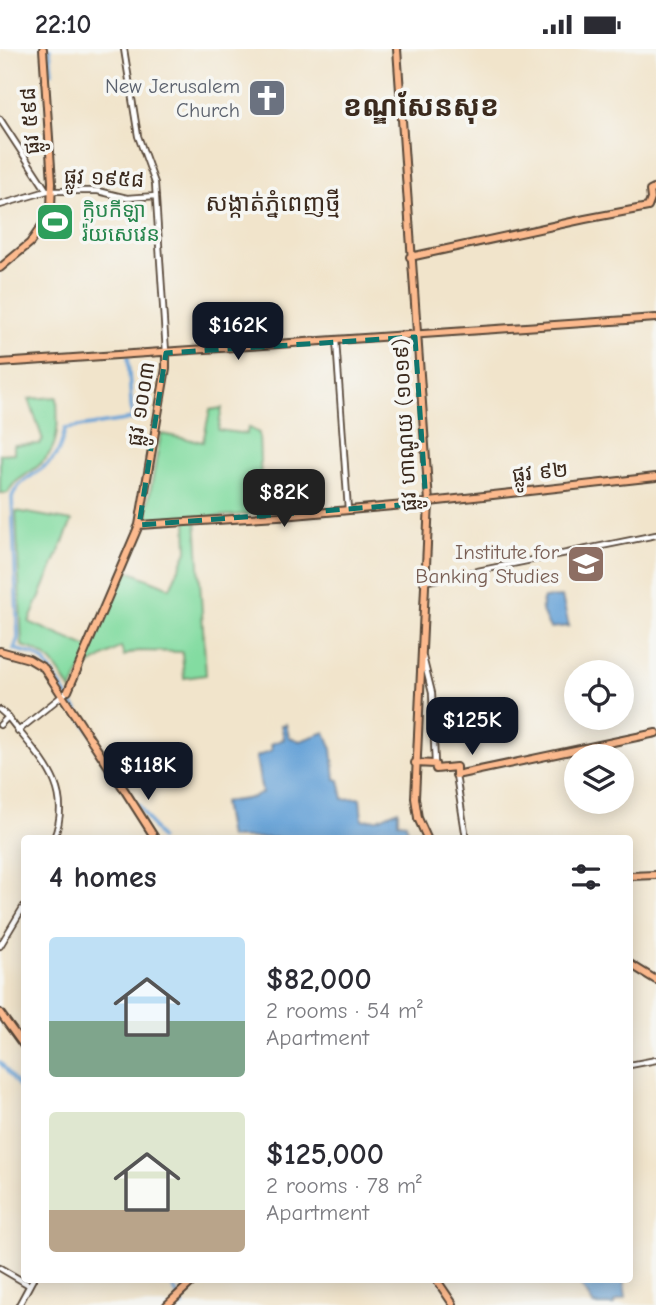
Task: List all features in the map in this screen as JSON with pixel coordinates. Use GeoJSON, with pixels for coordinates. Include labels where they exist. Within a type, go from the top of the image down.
{"type":"FeatureCollection","features":[{"type":"Feature","properties":{"kind":"main road","name":"ផ្លូវ ៥៩៨"},"geometry":{"type":"LineString","coordinates":[[0,268],[30,243],[50,211],[41,49]]}},
{"type":"Feature","properties":{"kind":"main road","name":"ផ្លូវ ហាណូយ (១០១៩)"},"geometry":{"type":"LineString","coordinates":[[396,49],[428,503],[416,764],[416,809],[425,835]]}},
{"type":"Feature","properties":{"kind":"main road"},"geometry":{"type":"LineString","coordinates":[[411,257],[649,207],[650,191],[656,188]]}},
{"type":"Feature","properties":{"kind":"main road"},"geometry":{"type":"LineString","coordinates":[[0,364],[656,318]]}},
{"type":"Feature","properties":{"kind":"main road","name":"ផ្លូវ ១០០៣"},"geometry":{"type":"LineString","coordinates":[[64,694],[139,525],[166,369],[166,352]]}},
{"type":"Feature","properties":{"kind":"main road","name":"ផ្លូវ ៩២"},"geometry":{"type":"LineString","coordinates":[[139,525],[428,503],[656,477]]}},
{"type":"Feature","properties":{"kind":"main road"},"geometry":{"type":"LineString","coordinates":[[0,652],[38,666],[64,694],[151,835]]}},
{"type":"Feature","properties":{"kind":"main road"},"geometry":{"type":"LineString","coordinates":[[416,764],[435,764],[436,769],[456,767],[456,775],[656,733]]}},
{"type":"Feature","properties":{"kind":"main road"},"geometry":{"type":"LineString","coordinates":[[633,876],[656,875]]}},
{"type":"Feature","properties":{"kind":"main road"},"geometry":{"type":"LineString","coordinates":[[633,965],[656,979]]}},
{"type":"Feature","properties":{"kind":"main road"},"geometry":{"type":"LineString","coordinates":[[0,1014],[21,1043]]}},
{"type":"Feature","properties":{"kind":"main road"},"geometry":{"type":"LineString","coordinates":[[168,1305],[195,1283]]}},
{"type":"Feature","properties":{"kind":"main road"},"geometry":{"type":"LineString","coordinates":[[440,1283],[453,1304]]}},
{"type":"Feature","properties":{"kind":"street","name":"ផ្លូវ ១០០៣"},"geometry":{"type":"LineString","coordinates":[[124,49],[138,136],[155,183],[166,352]]}},
{"type":"Feature","properties":{"kind":"street"},"geometry":{"type":"LineString","coordinates":[[0,119],[49,191]]}},
{"type":"Feature","properties":{"kind":"street","name":"ផ្លូវ ១៩៥៨"},"geometry":{"type":"LineString","coordinates":[[0,205],[49,191],[99,191],[130,198],[156,196]]}},
{"type":"Feature","properties":{"kind":"street"},"geometry":{"type":"LineString","coordinates":[[336,341],[348,510]]}},
{"type":"Feature","properties":{"kind":"street"},"geometry":{"type":"LineString","coordinates":[[424,581],[656,535]]}},
{"type":"Feature","properties":{"kind":"street"},"geometry":{"type":"LineString","coordinates":[[421,654],[432,693],[435,764]]}},
{"type":"Feature","properties":{"kind":"street","name":"ផ្លូវ ១០០៣"},"geometry":{"type":"LineString","coordinates":[[18,731],[64,694]]}},
{"type":"Feature","properties":{"kind":"street"},"geometry":{"type":"LineString","coordinates":[[0,710],[50,771],[56,783],[61,815],[55,835]]}},
{"type":"Feature","properties":{"kind":"street"},"geometry":{"type":"LineString","coordinates":[[0,726],[8,717]]}},
{"type":"Feature","properties":{"kind":"street"},"geometry":{"type":"LineString","coordinates":[[456,775],[466,835]]}},
{"type":"Feature","properties":{"kind":"street"},"geometry":{"type":"LineString","coordinates":[[0,946],[21,911]]}},
{"type":"Feature","properties":{"kind":"street"},"geometry":{"type":"LineString","coordinates":[[633,1064],[656,1060]]}},
{"type":"Feature","properties":{"kind":"street"},"geometry":{"type":"LineString","coordinates":[[0,1268],[21,1280]]}},
{"type":"Feature","properties":{"kind":"street"},"geometry":{"type":"LineString","coordinates":[[19,1305],[29,1285],[26,1283]]}},
{"type":"Feature","properties":{"kind":"highlighted area"},"geometry":{"type":"Polygon","coordinates":[[[415,337],[426,503],[139,525],[166,353],[415,337]]]}},
{"type":"Feature","properties":{"kind":"green space"},"geometry":{"type":"Polygon","coordinates":[[[57,397],[57,432],[52,450],[38,466],[14,484],[8,493],[0,493],[0,454],[14,453],[14,445],[39,444],[43,440],[29,399],[57,397]]]}},
{"type":"Feature","properties":{"kind":"green space"},"geometry":{"type":"Polygon","coordinates":[[[222,408],[218,430],[247,434],[248,427],[259,433],[262,513],[196,518],[206,675],[184,678],[182,652],[137,651],[124,656],[121,647],[81,670],[71,691],[62,675],[46,657],[22,646],[16,511],[72,521],[29,622],[91,649],[126,570],[170,588],[187,551],[186,518],[145,520],[161,434],[203,442],[210,410],[222,408]]]}},
{"type":"Feature","properties":{"kind":"water"},"geometry":{"type":"Polygon","coordinates":[[[562,597],[569,626],[550,628],[543,613],[542,602],[544,598],[562,597]]]}},
{"type":"Feature","properties":{"kind":"water"},"geometry":{"type":"Polygon","coordinates":[[[286,724],[289,737],[300,741],[325,732],[332,749],[335,779],[339,780],[343,799],[360,798],[362,820],[378,819],[398,810],[398,822],[406,823],[408,835],[228,835],[223,802],[248,799],[262,793],[256,757],[272,750],[271,744],[284,739],[281,725],[286,724]]]}},
{"type":"Feature","properties":{"kind":"water"},"geometry":{"type":"Polygon","coordinates":[[[579,1283],[624,1283],[626,1298],[614,1302],[614,1305],[594,1305],[579,1283]]]}},
{"type":"Feature","properties":{"kind":"waterway"},"geometry":{"type":"LineString","coordinates":[[50,49],[52,73]]}},
{"type":"Feature","properties":{"kind":"waterway"},"geometry":{"type":"LineString","coordinates":[[93,735],[44,661],[33,654],[14,649],[18,638],[12,497],[20,485],[56,455],[65,429],[132,419],[128,356]]}},
{"type":"Feature","properties":{"kind":"waterway"},"geometry":{"type":"LineString","coordinates":[[138,804],[158,835]]}},
{"type":"Feature","properties":{"kind":"waterway"},"geometry":{"type":"LineString","coordinates":[[0,1062],[21,1089]]}},
{"type":"Feature","properties":{"kind":"waterway"},"geometry":{"type":"LineString","coordinates":[[170,1283],[183,1305]]}},
{"type":"Feature","properties":{"kind":"place","name":"New Jerusalem Church"},"geometry":{"type":"Point","coordinates":[267,98]}},
{"type":"Feature","properties":{"kind":"place","name":"ក្លិបកីឡា រ៉យសេវេន"},"geometry":{"type":"Point","coordinates":[55,222]}},
{"type":"Feature","properties":{"kind":"place","name":"Institute for Banking Studies"},"geometry":{"type":"Point","coordinates":[586,564]}},
{"type":"Feature","properties":{"kind":"district","name":"ខណ្ឌសែនសុខ"},"geometry":{"type":"Point","coordinates":[421,106]}},
{"type":"Feature","properties":{"kind":"district","name":"សង្កាត់ភ្នំពេញថ្មី"},"geometry":{"type":"Point","coordinates":[273,203]}}]}
